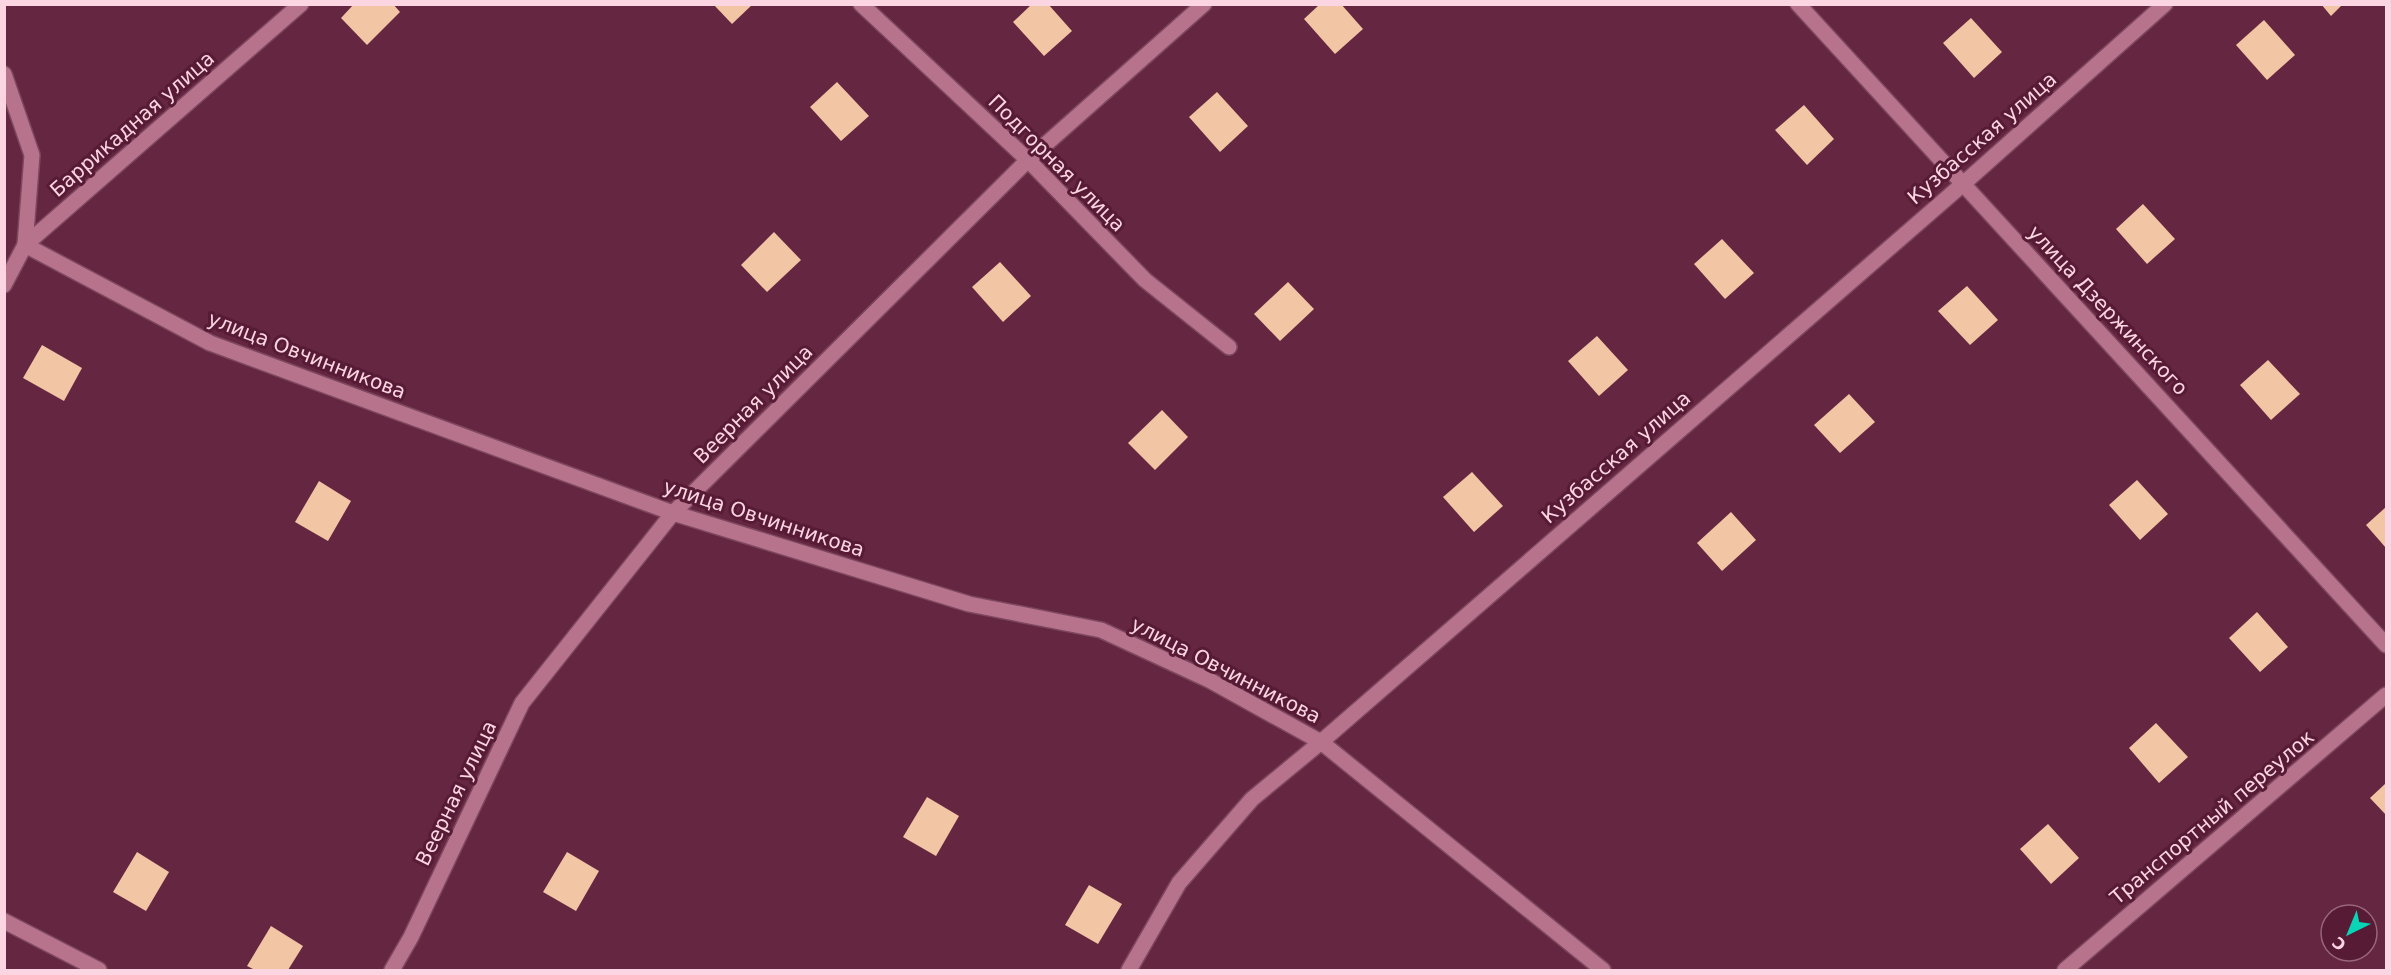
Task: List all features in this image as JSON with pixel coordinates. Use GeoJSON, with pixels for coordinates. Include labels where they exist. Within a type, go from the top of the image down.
{"type":"FeatureCollection","features":[{"type":"Feature","properties":{"kind":"street","name":"Баррикадная улица"},"geometry":{"type":"LineString","coordinates":[[4,285],[25,245],[301,4]]}},
{"type":"Feature","properties":{"kind":"street","name":"Подгорная улица"},"geometry":{"type":"LineString","coordinates":[[861,4],[1028,160],[1144,280],[1228,347]]}},
{"type":"Feature","properties":{"kind":"street","name":"Веерная улица"},"geometry":{"type":"LineString","coordinates":[[392,970],[411,937],[522,703],[673,513],[1028,160],[1204,4]]}},
{"type":"Feature","properties":{"kind":"street","name":"улица Дзержинского"},"geometry":{"type":"LineString","coordinates":[[1798,4],[2386,645]]}},
{"type":"Feature","properties":{"kind":"street","name":"Кузбасская улица"},"geometry":{"type":"LineString","coordinates":[[1129,970],[1179,883],[1252,799],[1321,742],[1963,184],[2165,4]]}},
{"type":"Feature","properties":{"kind":"street"},"geometry":{"type":"LineString","coordinates":[[4,74],[32,154],[25,245]]}},
{"type":"Feature","properties":{"kind":"street","name":"улица Овчинникова"},"geometry":{"type":"LineString","coordinates":[[25,245],[210,343],[673,513],[969,604],[1101,630],[1209,680],[1321,742],[1603,970]]}},
{"type":"Feature","properties":{"kind":"street","name":"Транспортный переулок"},"geometry":{"type":"LineString","coordinates":[[2065,970],[2386,695]]}},
{"type":"Feature","properties":{"kind":"street"},"geometry":{"type":"LineString","coordinates":[[4,921],[99,970]]}},
{"type":"Feature","properties":{"kind":"building"},"geometry":{"type":"Polygon","coordinates":[[[354,4],[393,4],[400,12],[367,45],[341,18],[354,4]]]}},
{"type":"Feature","properties":{"kind":"building"},"geometry":{"type":"Polygon","coordinates":[[[713,4],[753,4],[732,24],[713,4]]]}},
{"type":"Feature","properties":{"kind":"building"},"geometry":{"type":"Polygon","coordinates":[[[1032,4],[1048,4],[1072,31],[1044,56],[1013,22],[1032,4]]]}},
{"type":"Feature","properties":{"kind":"building"},"geometry":{"type":"Polygon","coordinates":[[[1320,4],[1341,4],[1363,29],[1335,54],[1304,19],[1320,4]]]}},
{"type":"Feature","properties":{"kind":"building"},"geometry":{"type":"Polygon","coordinates":[[[2321,4],[2343,4],[2331,16],[2321,4]]]}},
{"type":"Feature","properties":{"kind":"building"},"geometry":{"type":"Polygon","coordinates":[[[1971,18],[2002,52],[1974,78],[1943,43],[1971,18]]]}},
{"type":"Feature","properties":{"kind":"building"},"geometry":{"type":"Polygon","coordinates":[[[2264,20],[2295,55],[2267,80],[2236,45],[2264,20]]]}},
{"type":"Feature","properties":{"kind":"building"},"geometry":{"type":"Polygon","coordinates":[[[837,82],[869,116],[841,141],[810,107],[837,82]]]}},
{"type":"Feature","properties":{"kind":"building"},"geometry":{"type":"Polygon","coordinates":[[[1217,92],[1248,126],[1220,152],[1189,117],[1217,92]]]}},
{"type":"Feature","properties":{"kind":"building"},"geometry":{"type":"Polygon","coordinates":[[[1804,105],[1834,139],[1807,165],[1775,130],[1804,105]]]}},
{"type":"Feature","properties":{"kind":"building"},"geometry":{"type":"Polygon","coordinates":[[[2143,204],[2175,239],[2147,264],[2116,229],[2143,204]]]}},
{"type":"Feature","properties":{"kind":"building"},"geometry":{"type":"Polygon","coordinates":[[[774,232],[801,260],[767,292],[741,265],[774,232]]]}},
{"type":"Feature","properties":{"kind":"building"},"geometry":{"type":"Polygon","coordinates":[[[1722,239],[1754,273],[1725,299],[1694,264],[1722,239]]]}},
{"type":"Feature","properties":{"kind":"building"},"geometry":{"type":"Polygon","coordinates":[[[1000,262],[1031,296],[1003,322],[972,287],[1000,262]]]}},
{"type":"Feature","properties":{"kind":"building"},"geometry":{"type":"Polygon","coordinates":[[[1288,282],[1314,309],[1280,341],[1254,314],[1288,282]]]}},
{"type":"Feature","properties":{"kind":"building"},"geometry":{"type":"Polygon","coordinates":[[[1967,286],[1998,320],[1970,345],[1938,311],[1967,286]]]}},
{"type":"Feature","properties":{"kind":"building"},"geometry":{"type":"Polygon","coordinates":[[[1597,336],[1628,370],[1599,396],[1568,361],[1597,336]]]}},
{"type":"Feature","properties":{"kind":"building"},"geometry":{"type":"Polygon","coordinates":[[[42,345],[82,368],[64,401],[23,378],[42,345]]]}},
{"type":"Feature","properties":{"kind":"building"},"geometry":{"type":"Polygon","coordinates":[[[2268,360],[2300,394],[2271,420],[2240,385],[2268,360]]]}},
{"type":"Feature","properties":{"kind":"building"},"geometry":{"type":"Polygon","coordinates":[[[1849,394],[1875,422],[1840,453],[1814,425],[1849,394]]]}},
{"type":"Feature","properties":{"kind":"building"},"geometry":{"type":"Polygon","coordinates":[[[1162,410],[1188,437],[1155,470],[1128,443],[1162,410]]]}},
{"type":"Feature","properties":{"kind":"building"},"geometry":{"type":"Polygon","coordinates":[[[1472,472],[1503,506],[1474,532],[1443,497],[1472,472]]]}},
{"type":"Feature","properties":{"kind":"building"},"geometry":{"type":"Polygon","coordinates":[[[2137,480],[2168,514],[2140,540],[2109,505],[2137,480]]]}},
{"type":"Feature","properties":{"kind":"building"},"geometry":{"type":"Polygon","coordinates":[[[319,481],[351,501],[328,541],[295,522],[319,481]]]}},
{"type":"Feature","properties":{"kind":"building"},"geometry":{"type":"Polygon","coordinates":[[[2386,507],[2386,548],[2366,525],[2386,507]]]}},
{"type":"Feature","properties":{"kind":"building"},"geometry":{"type":"Polygon","coordinates":[[[1731,512],[1756,540],[1722,571],[1697,543],[1731,512]]]}},
{"type":"Feature","properties":{"kind":"building"},"geometry":{"type":"Polygon","coordinates":[[[2257,612],[2288,647],[2260,672],[2229,638],[2257,612]]]}},
{"type":"Feature","properties":{"kind":"building"},"geometry":{"type":"Polygon","coordinates":[[[2156,723],[2188,757],[2159,783],[2129,748],[2156,723]]]}},
{"type":"Feature","properties":{"kind":"building"},"geometry":{"type":"Polygon","coordinates":[[[2386,783],[2386,815],[2370,798],[2386,783]]]}},
{"type":"Feature","properties":{"kind":"building"},"geometry":{"type":"Polygon","coordinates":[[[927,797],[959,816],[936,856],[903,837],[927,797]]]}},
{"type":"Feature","properties":{"kind":"building"},"geometry":{"type":"Polygon","coordinates":[[[2048,824],[2079,858],[2051,884],[2020,849],[2048,824]]]}},
{"type":"Feature","properties":{"kind":"building"},"geometry":{"type":"Polygon","coordinates":[[[137,852],[169,872],[146,911],[113,892],[137,852]]]}},
{"type":"Feature","properties":{"kind":"building"},"geometry":{"type":"Polygon","coordinates":[[[567,852],[599,871],[576,911],[543,892],[567,852]]]}},
{"type":"Feature","properties":{"kind":"building"},"geometry":{"type":"Polygon","coordinates":[[[1089,885],[1122,904],[1098,944],[1065,925],[1089,885]]]}},
{"type":"Feature","properties":{"kind":"building"},"geometry":{"type":"Polygon","coordinates":[[[271,926],[303,946],[288,970],[255,970],[247,966],[271,926]]]}}]}
